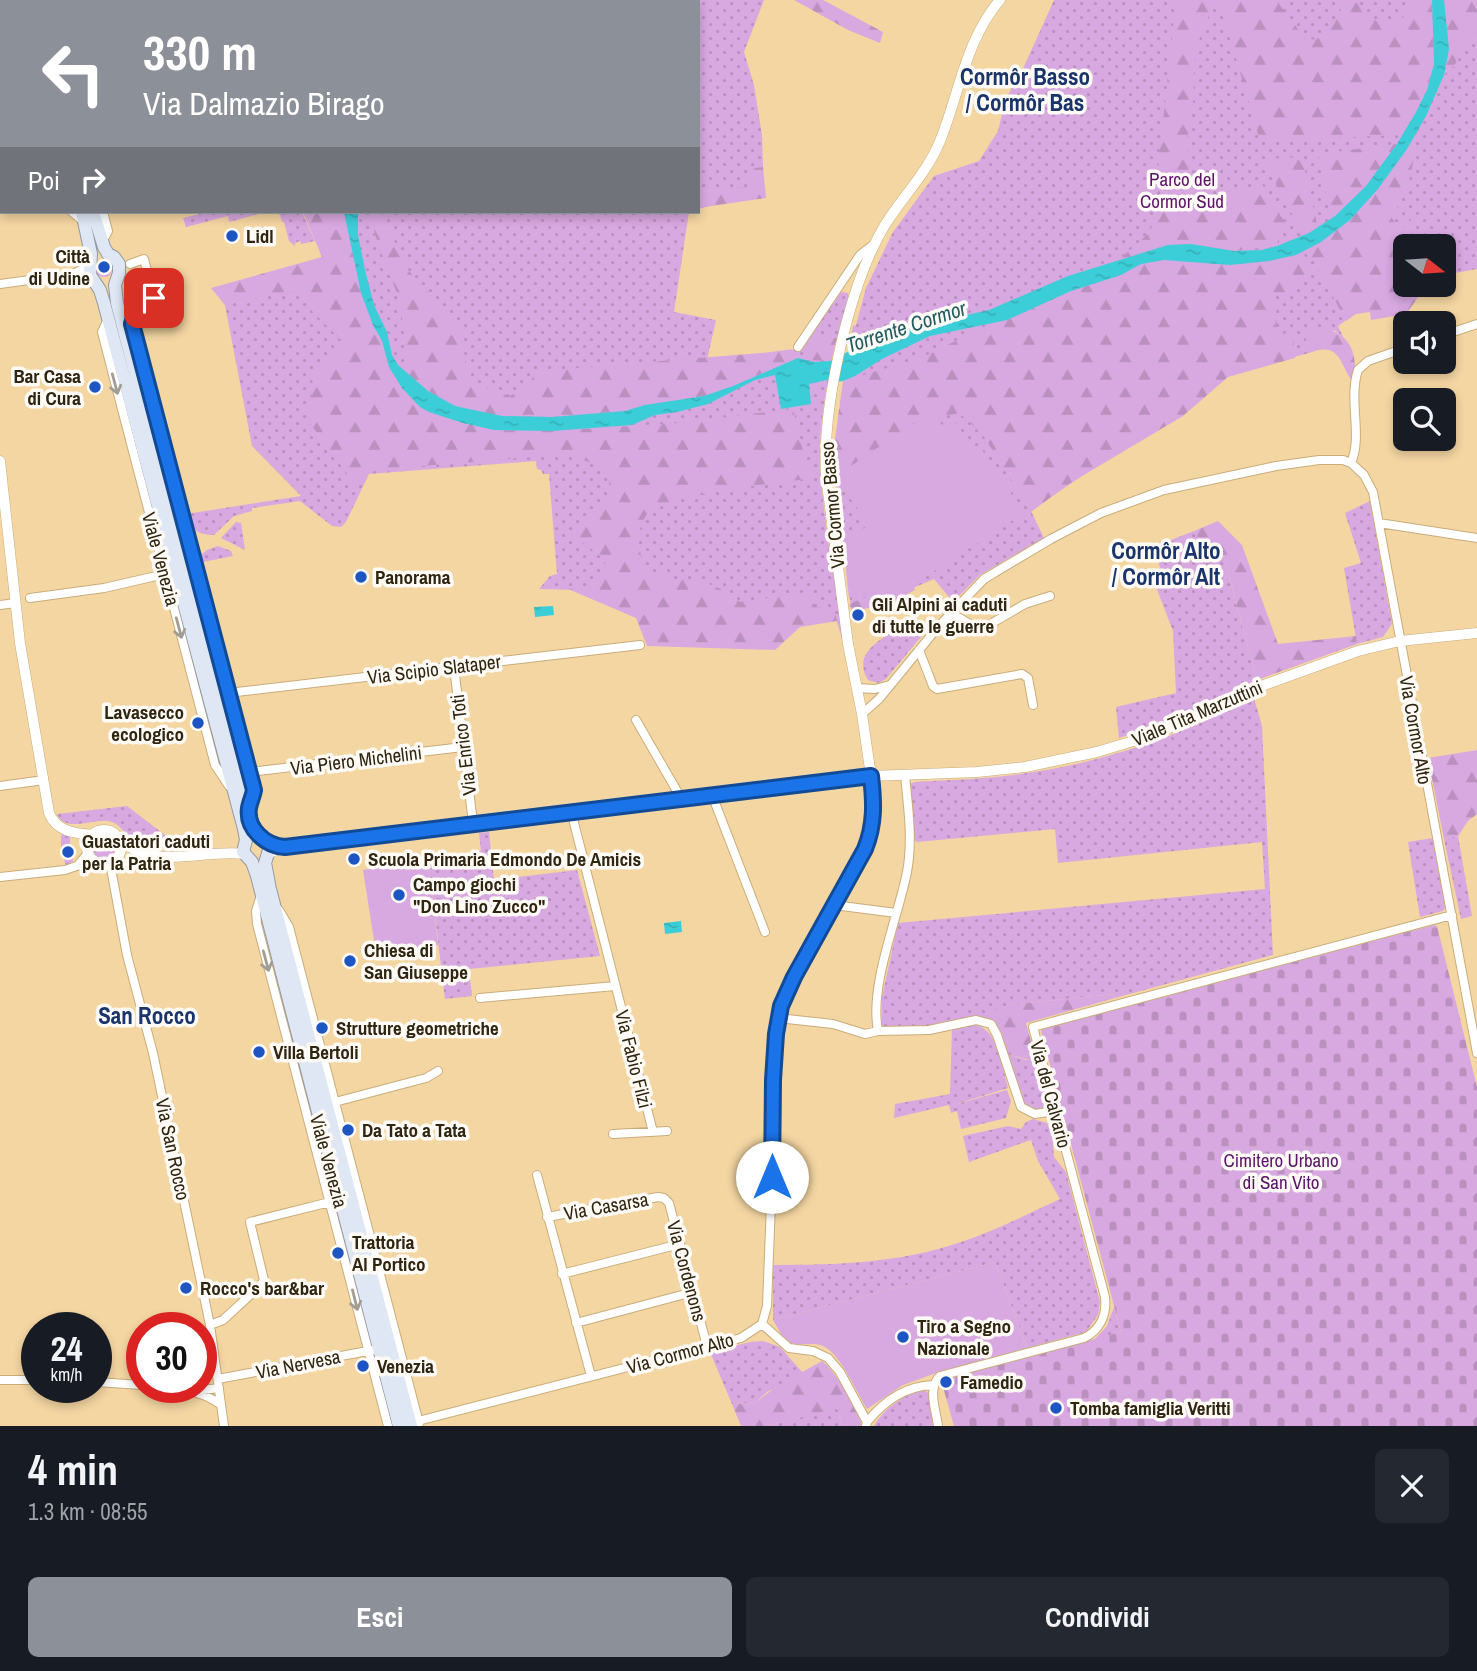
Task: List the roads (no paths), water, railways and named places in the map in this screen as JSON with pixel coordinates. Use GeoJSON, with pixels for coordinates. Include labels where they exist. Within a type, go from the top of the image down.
{"type":"FeatureCollection","features":[{"type":"Feature","properties":{"kind":"main road","name":"Viale Venezia"},"geometry":{"type":"LineString","coordinates":[[86,215],[108,252],[117,276],[115,295],[249,810],[373,1350],[399,1426]]}},
{"type":"Feature","properties":{"kind":"main road","name":"Viale Venezia"},"geometry":{"type":"LineString","coordinates":[[86,215],[92,271],[102,295],[235,795],[256,849]]}},
{"type":"Feature","properties":{"kind":"main road"},"geometry":{"type":"LineString","coordinates":[[108,252],[100,254],[92,271],[106,284],[117,276]]}},
{"type":"Feature","properties":{"kind":"main road","name":"Viale Venezia"},"geometry":{"type":"LineString","coordinates":[[267,897],[416,1424]]}},
{"type":"Feature","properties":{"kind":"street","name":"Via Cormor Basso"},"geometry":{"type":"LineString","coordinates":[[857,688],[848,644],[826,476],[825,448],[828,414],[847,321],[855,293],[876,243],[940,142],[981,28],[1000,0]]}},
{"type":"Feature","properties":{"kind":"street","name":"Viale Venezia"},"geometry":{"type":"LineString","coordinates":[[104,214],[108,231],[108,252]]}},
{"type":"Feature","properties":{"kind":"street","name":"Via Cormor Basso"},"geometry":{"type":"LineString","coordinates":[[798,347],[860,255],[876,243]]}},
{"type":"Feature","properties":{"kind":"street"},"geometry":{"type":"LineString","coordinates":[[108,252],[130,264]]}},
{"type":"Feature","properties":{"kind":"street","name":"Viale Venezia"},"geometry":{"type":"LineString","coordinates":[[117,276],[130,264],[144,260],[154,298],[137,308],[132,324],[254,790],[249,810]]}},
{"type":"Feature","properties":{"kind":"street"},"geometry":{"type":"LineString","coordinates":[[0,284],[92,271]]}},
{"type":"Feature","properties":{"kind":"street","name":"Viale Venezia"},"geometry":{"type":"LineString","coordinates":[[108,319],[102,332],[215,765],[235,795]]}},
{"type":"Feature","properties":{"kind":"street"},"geometry":{"type":"LineString","coordinates":[[1456,331],[1477,324]]}},
{"type":"Feature","properties":{"kind":"street"},"geometry":{"type":"LineString","coordinates":[[862,714],[879,699],[975,587],[993,573],[1101,513],[1164,490],[1276,466],[1320,460],[1343,460],[1351,463],[1356,446],[1354,417],[1358,370],[1368,361],[1393,352]]}},
{"type":"Feature","properties":{"kind":"street"},"geometry":{"type":"LineString","coordinates":[[0,461],[4,536],[49,813],[53,822],[74,833],[111,864]]}},
{"type":"Feature","properties":{"kind":"street","name":"Via Cormor Alto"},"geometry":{"type":"LineString","coordinates":[[1351,463],[1369,484],[1379,523],[1452,915],[1472,1003],[1477,1054]]}},
{"type":"Feature","properties":{"kind":"street"},"geometry":{"type":"LineString","coordinates":[[1379,523],[1477,538]]}},
{"type":"Feature","properties":{"kind":"street"},"geometry":{"type":"LineString","coordinates":[[30,598],[104,588],[165,574]]}},
{"type":"Feature","properties":{"kind":"street"},"geometry":{"type":"LineString","coordinates":[[951,613],[981,630],[1025,604],[1051,596]]}},
{"type":"Feature","properties":{"kind":"street"},"geometry":{"type":"LineString","coordinates":[[0,605],[16,603]]}},
{"type":"Feature","properties":{"kind":"street","name":"Viale Tita Marzuttini"},"geometry":{"type":"LineString","coordinates":[[136,852],[184,858],[871,776],[1002,770],[1097,752],[1156,734],[1253,689],[1310,666],[1358,651],[1400,641],[1477,633]]}},
{"type":"Feature","properties":{"kind":"street","name":"Via Scipio Slataper"},"geometry":{"type":"LineString","coordinates":[[228,693],[640,645]]}},
{"type":"Feature","properties":{"kind":"street"},"geometry":{"type":"LineString","coordinates":[[919,650],[933,686],[937,689],[1022,674],[1028,678],[1033,705]]}},
{"type":"Feature","properties":{"kind":"street","name":"Via Enrico Toti"},"geometry":{"type":"LineString","coordinates":[[454,667],[472,823]]}},
{"type":"Feature","properties":{"kind":"street"},"geometry":{"type":"LineString","coordinates":[[867,1424],[840,1372],[828,1358],[813,1351],[789,1348],[762,1324],[767,1306],[773,1080],[778,1018],[794,977],[871,836],[874,809],[871,776],[857,688],[875,689],[890,685]]}},
{"type":"Feature","properties":{"kind":"street"},"geometry":{"type":"LineString","coordinates":[[636,720],[681,799]]}},
{"type":"Feature","properties":{"kind":"street","name":"Via Piero Michelini"},"geometry":{"type":"LineString","coordinates":[[249,772],[463,747]]}},
{"type":"Feature","properties":{"kind":"street"},"geometry":{"type":"LineString","coordinates":[[878,1031],[878,994],[907,872],[911,844],[905,775]]}},
{"type":"Feature","properties":{"kind":"street"},"geometry":{"type":"LineString","coordinates":[[0,786],[44,780]]}},
{"type":"Feature","properties":{"kind":"street"},"geometry":{"type":"LineString","coordinates":[[712,795],[765,933]]}},
{"type":"Feature","properties":{"kind":"street","name":"Via Fabio Filzi"},"geometry":{"type":"LineString","coordinates":[[571,811],[653,1132]]}},
{"type":"Feature","properties":{"kind":"street"},"geometry":{"type":"LineString","coordinates":[[0,877],[65,870],[79,864],[107,831],[136,852],[111,864]]}},
{"type":"Feature","properties":{"kind":"street"},"geometry":{"type":"LineString","coordinates":[[111,864],[121,849],[119,840]]}},
{"type":"Feature","properties":{"kind":"street","name":"Via San Rocco"},"geometry":{"type":"LineString","coordinates":[[111,864],[127,955],[153,1052],[207,1312]]}},
{"type":"Feature","properties":{"kind":"street","name":"Viale Venezia"},"geometry":{"type":"LineString","coordinates":[[388,1426],[373,1350],[330,1202],[257,924],[257,907],[267,897],[289,927],[416,1424]]}},
{"type":"Feature","properties":{"kind":"street"},"geometry":{"type":"LineString","coordinates":[[834,905],[896,913]]}},
{"type":"Feature","properties":{"kind":"street","name":"Via del Calvario"},"geometry":{"type":"LineString","coordinates":[[867,1424],[878,1410],[897,1395],[933,1385],[943,1374],[1084,1338],[1093,1333],[1103,1318],[1105,1297],[1032,1027],[1452,915]]}},
{"type":"Feature","properties":{"kind":"street","name":"Via Fabio Filzi"},"geometry":{"type":"LineString","coordinates":[[480,998],[615,986]]}},
{"type":"Feature","properties":{"kind":"street"},"geometry":{"type":"LineString","coordinates":[[778,1018],[833,1024],[865,1034],[878,1031],[929,1030],[972,1019],[987,1022],[998,1035],[1024,1111],[1035,1114],[1055,1111]]}},
{"type":"Feature","properties":{"kind":"street"},"geometry":{"type":"LineString","coordinates":[[335,1102],[426,1078],[438,1071]]}},
{"type":"Feature","properties":{"kind":"street","name":"Via Fabio Filzi"},"geometry":{"type":"LineString","coordinates":[[613,1134],[667,1131]]}},
{"type":"Feature","properties":{"kind":"street","name":"Via Casarsa"},"geometry":{"type":"LineString","coordinates":[[537,1175],[591,1376]]}},
{"type":"Feature","properties":{"kind":"street","name":"Via Casarsa"},"geometry":{"type":"LineString","coordinates":[[547,1217],[664,1198]]}},
{"type":"Feature","properties":{"kind":"street","name":"Via Cordenons"},"geometry":{"type":"LineString","coordinates":[[664,1198],[669,1203],[707,1346]]}},
{"type":"Feature","properties":{"kind":"street"},"geometry":{"type":"LineString","coordinates":[[217,1322],[223,1320],[260,1286],[264,1275],[250,1222],[330,1202]]}},
{"type":"Feature","properties":{"kind":"street"},"geometry":{"type":"LineString","coordinates":[[562,1274],[680,1244]]}},
{"type":"Feature","properties":{"kind":"street"},"geometry":{"type":"LineString","coordinates":[[576,1323],[692,1292]]}},
{"type":"Feature","properties":{"kind":"street","name":"Via Cormor Alto"},"geometry":{"type":"LineString","coordinates":[[416,1424],[741,1338],[762,1324]]}},
{"type":"Feature","properties":{"kind":"street","name":"Via Nervesa"},"geometry":{"type":"LineString","coordinates":[[218,1384],[373,1350]]}},
{"type":"Feature","properties":{"kind":"street","name":"Via San Rocco"},"geometry":{"type":"LineString","coordinates":[[217,1377],[224,1426]]}},
{"type":"Feature","properties":{"kind":"street"},"geometry":{"type":"LineString","coordinates":[[0,1380],[21,1380]]}},
{"type":"Feature","properties":{"kind":"street"},"geometry":{"type":"LineString","coordinates":[[933,1385],[938,1426]]}},
{"type":"Feature","properties":{"kind":"street"},"geometry":{"type":"LineString","coordinates":[[217,1402],[220,1405]]}},
{"type":"Feature","properties":{"kind":"water"},"geometry":{"type":"Polygon","coordinates":[[[1432,0],[1444,0],[1449,49],[1444,75],[1426,116],[1407,149],[1378,189],[1350,220],[1321,242],[1296,255],[1269,261],[1230,265],[1164,260],[1141,264],[1121,275],[1071,291],[1007,320],[930,336],[843,381],[827,384],[827,380],[809,384],[811,404],[781,409],[775,375],[755,380],[708,404],[655,415],[632,425],[552,431],[494,430],[429,412],[420,407],[402,388],[389,367],[382,341],[361,293],[344,214],[358,214],[358,235],[366,274],[374,305],[387,332],[392,355],[398,365],[428,391],[455,406],[502,416],[552,417],[625,411],[645,405],[704,396],[798,358],[814,362],[830,361],[859,346],[921,325],[989,310],[1068,276],[1168,245],[1191,244],[1234,251],[1261,250],[1309,233],[1335,216],[1366,186],[1397,144],[1416,112],[1427,90],[1434,64],[1432,0]]]}},
{"type":"Feature","properties":{"kind":"water"},"geometry":{"type":"Polygon","coordinates":[[[553,606],[554,615],[535,617],[534,607],[553,606]]]}},
{"type":"Feature","properties":{"kind":"water"},"geometry":{"type":"Polygon","coordinates":[[[681,921],[682,932],[665,934],[664,923],[681,921]]]}},
{"type":"Feature","properties":{"kind":"place","name":"Lidl"},"geometry":{"type":"Point","coordinates":[232,236]}},
{"type":"Feature","properties":{"kind":"place","name":"Città di Udine"},"geometry":{"type":"Point","coordinates":[104,267]}},
{"type":"Feature","properties":{"kind":"place","name":"Bar Casa di Cura"},"geometry":{"type":"Point","coordinates":[95,387]}},
{"type":"Feature","properties":{"kind":"place","name":"Panorama"},"geometry":{"type":"Point","coordinates":[361,577]}},
{"type":"Feature","properties":{"kind":"place","name":"Gli Alpini ai caduti di tutte le guerre"},"geometry":{"type":"Point","coordinates":[858,615]}},
{"type":"Feature","properties":{"kind":"place","name":"Lavasecco ecologico"},"geometry":{"type":"Point","coordinates":[198,723]}},
{"type":"Feature","properties":{"kind":"place","name":"Guastatori caduti per la Patria"},"geometry":{"type":"Point","coordinates":[68,852]}},
{"type":"Feature","properties":{"kind":"place","name":"Scuola Primaria Edmondo De Amicis"},"geometry":{"type":"Point","coordinates":[354,859]}},
{"type":"Feature","properties":{"kind":"place","name":"Campo giochi \"Don Lino Zucco\""},"geometry":{"type":"Point","coordinates":[399,895]}},
{"type":"Feature","properties":{"kind":"place","name":"Chiesa di San Giuseppe"},"geometry":{"type":"Point","coordinates":[350,961]}},
{"type":"Feature","properties":{"kind":"place","name":"Strutture geometriche"},"geometry":{"type":"Point","coordinates":[322,1028]}},
{"type":"Feature","properties":{"kind":"place","name":"Villa Bertoli"},"geometry":{"type":"Point","coordinates":[259,1052]}},
{"type":"Feature","properties":{"kind":"place","name":"Da Tato a Tata"},"geometry":{"type":"Point","coordinates":[348,1130]}},
{"type":"Feature","properties":{"kind":"place","name":"Trattoria Al Portico"},"geometry":{"type":"Point","coordinates":[338,1253]}},
{"type":"Feature","properties":{"kind":"place","name":"Rocco's bar&bar"},"geometry":{"type":"Point","coordinates":[186,1288]}},
{"type":"Feature","properties":{"kind":"place","name":"Tiro a Segno Nazionale"},"geometry":{"type":"Point","coordinates":[903,1337]}},
{"type":"Feature","properties":{"kind":"place","name":"Venezia"},"geometry":{"type":"Point","coordinates":[363,1366]}},
{"type":"Feature","properties":{"kind":"place","name":"Famedio"},"geometry":{"type":"Point","coordinates":[946,1382]}},
{"type":"Feature","properties":{"kind":"place","name":"Tomba famiglia Veritti"},"geometry":{"type":"Point","coordinates":[1056,1408]}},
{"type":"Feature","properties":{"kind":"district","name":"Cormôr Basso / Cormôr Bas"},"geometry":{"type":"Point","coordinates":[1025,90]}},
{"type":"Feature","properties":{"kind":"district","name":"Cormôr Alto / Cormôr Alt"},"geometry":{"type":"Point","coordinates":[1166,564]}},
{"type":"Feature","properties":{"kind":"district","name":"San Rocco"},"geometry":{"type":"Point","coordinates":[147,1016]}},
{"type":"Feature","properties":{"kind":"park label","name":"Parco del Cormor Sud"},"geometry":{"type":"Point","coordinates":[1182,190]}},
{"type":"Feature","properties":{"kind":"park label","name":"Cimitero Urbano di San Vito"},"geometry":{"type":"Point","coordinates":[1281,1171]}},
{"type":"Feature","properties":{"kind":"water label","name":"Torrente Cormor"},"geometry":{"type":"Point","coordinates":[906,327]}}]}
